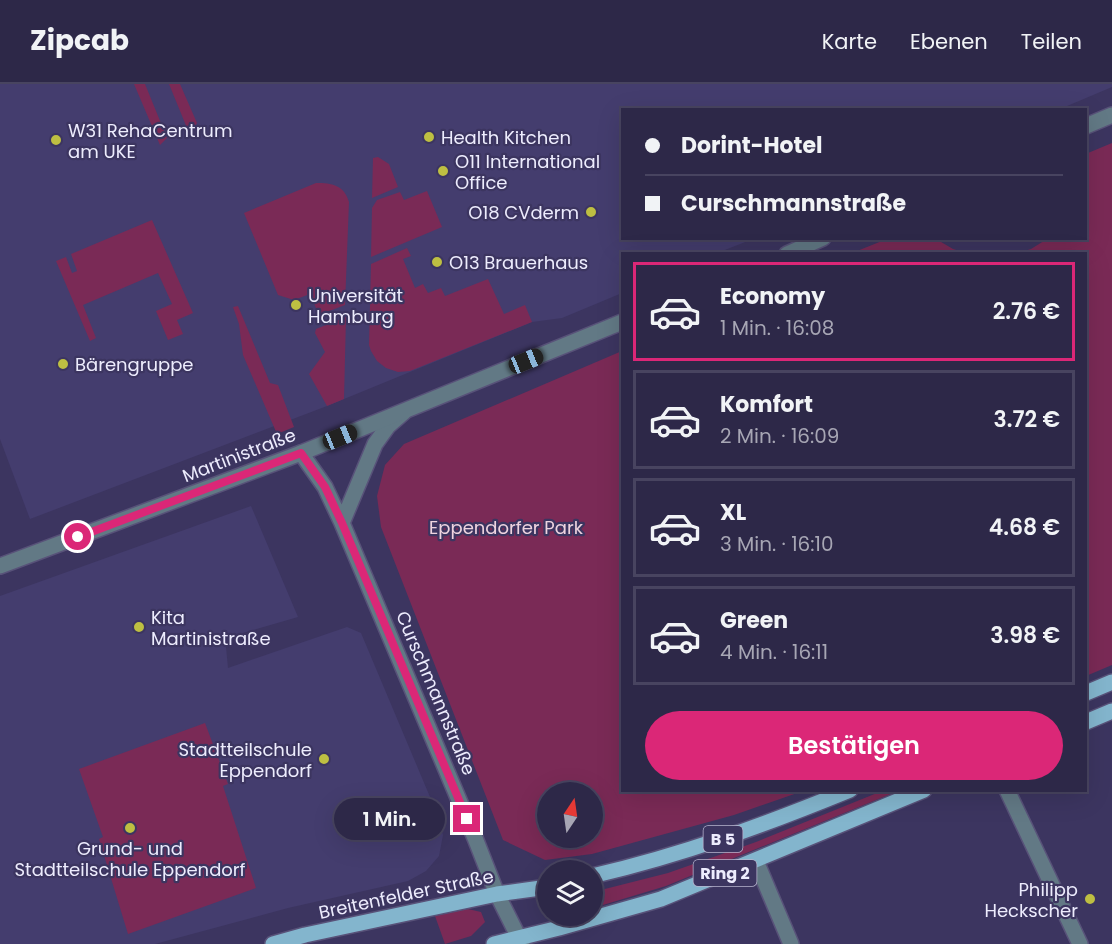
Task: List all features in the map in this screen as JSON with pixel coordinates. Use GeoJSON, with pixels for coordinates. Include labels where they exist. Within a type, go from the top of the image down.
{"type":"FeatureCollection","features":[{"type":"Feature","properties":{"kind":"main road"},"geometry":{"type":"LineString","coordinates":[[1087,693],[1112,681]]}},
{"type":"Feature","properties":{"kind":"main road"},"geometry":{"type":"LineString","coordinates":[[1087,722],[1112,711]]}},
{"type":"Feature","properties":{"kind":"main road","name":"B 5"},"geometry":{"type":"LineString","coordinates":[[603,873],[648,863],[752,830],[845,792]]}},
{"type":"Feature","properties":{"kind":"main road","name":"Ring 2"},"geometry":{"type":"LineString","coordinates":[[494,944],[521,941],[661,899],[919,792]]}},
{"type":"Feature","properties":{"kind":"main road","name":"Breitenfelder Straße"},"geometry":{"type":"LineString","coordinates":[[273,944],[496,894],[537,888]]}},
{"type":"Feature","properties":{"kind":"street"},"geometry":{"type":"LineString","coordinates":[[1087,126],[1112,115]]}},
{"type":"Feature","properties":{"kind":"street"},"geometry":{"type":"LineString","coordinates":[[792,252],[818,240]]}},
{"type":"Feature","properties":{"kind":"street","name":"Martinistraße"},"geometry":{"type":"LineString","coordinates":[[0,566],[301,453],[621,322]]}},
{"type":"Feature","properties":{"kind":"street"},"geometry":{"type":"LineString","coordinates":[[342,523],[375,444],[388,426],[407,410]]}},
{"type":"Feature","properties":{"kind":"street","name":"Curschmannstraße"},"geometry":{"type":"LineString","coordinates":[[301,453],[325,487],[342,523],[476,838],[496,894],[521,941]]}},
{"type":"Feature","properties":{"kind":"street"},"geometry":{"type":"LineString","coordinates":[[1008,792],[1080,944]]}},
{"type":"Feature","properties":{"kind":"street"},"geometry":{"type":"LineString","coordinates":[[756,861],[791,944]]}},
{"type":"Feature","properties":{"kind":"shaded area","name":"Universität Hamburg"},"geometry":{"type":"Polygon","coordinates":[[[0,84],[1112,84],[1112,87],[1062,108],[621,108],[621,240],[750,240],[720,252],[621,252],[621,293],[562,318],[532,322],[327,406],[30,519],[0,439],[0,84]]]}},
{"type":"Feature","properties":{"kind":"shaded area"},"geometry":{"type":"Polygon","coordinates":[[[251,506],[298,617],[229,637],[226,647],[228,668],[347,627],[361,633],[438,816],[443,835],[439,856],[426,871],[408,881],[288,908],[155,944],[0,944],[0,596],[251,506]]]}},
{"type":"Feature","properties":{"kind":"green space"},"geometry":{"type":"Polygon","coordinates":[[[134,84],[145,84],[167,138],[160,145],[134,84]]]}},
{"type":"Feature","properties":{"kind":"green space"},"geometry":{"type":"Polygon","coordinates":[[[169,84],[180,84],[197,123],[194,128],[187,128],[169,84]]]}},
{"type":"Feature","properties":{"kind":"green space"},"geometry":{"type":"Polygon","coordinates":[[[1112,143],[1112,665],[1087,676],[1087,252],[1021,252],[1045,240],[1087,240],[1088,153],[1112,143]]]}},
{"type":"Feature","properties":{"kind":"green space"},"geometry":{"type":"Polygon","coordinates":[[[378,157],[389,164],[398,187],[372,198],[373,158],[378,157]]]}},
{"type":"Feature","properties":{"kind":"green space"},"geometry":{"type":"Polygon","coordinates":[[[316,183],[337,186],[347,196],[349,202],[345,305],[319,315],[310,294],[294,300],[278,295],[244,213],[316,183]]]}},
{"type":"Feature","properties":{"kind":"green space"},"geometry":{"type":"Polygon","coordinates":[[[427,191],[442,227],[371,257],[372,208],[377,200],[400,192],[404,200],[427,191]]]}},
{"type":"Feature","properties":{"kind":"green space"},"geometry":{"type":"Polygon","coordinates":[[[152,220],[193,313],[177,320],[183,334],[168,340],[156,311],[172,304],[158,273],[83,305],[96,338],[90,341],[56,261],[66,257],[72,273],[77,271],[71,254],[152,220]]]}},
{"type":"Feature","properties":{"kind":"green space"},"geometry":{"type":"Polygon","coordinates":[[[884,240],[938,240],[963,252],[854,252],[884,240]]]}},
{"type":"Feature","properties":{"kind":"green space"},"geometry":{"type":"Polygon","coordinates":[[[407,248],[411,256],[403,259],[415,288],[423,284],[428,293],[441,288],[445,296],[488,279],[504,314],[525,305],[532,322],[410,371],[398,372],[386,368],[377,361],[369,345],[371,264],[407,248]]]}},
{"type":"Feature","properties":{"kind":"green space"},"geometry":{"type":"Polygon","coordinates":[[[238,306],[270,383],[278,385],[294,427],[277,434],[243,355],[239,324],[233,307],[238,306]]]}},
{"type":"Feature","properties":{"kind":"green space"},"geometry":{"type":"Polygon","coordinates":[[[346,317],[344,399],[327,406],[309,374],[325,352],[315,333],[316,329],[346,317]]]}},
{"type":"Feature","properties":{"kind":"green space","name":"Eppendorfer Park"},"geometry":{"type":"Polygon","coordinates":[[[621,351],[621,792],[800,792],[734,815],[592,854],[545,860],[503,840],[381,527],[377,496],[385,465],[404,444],[621,351]]]}},
{"type":"Feature","properties":{"kind":"green space"},"geometry":{"type":"Polygon","coordinates":[[[205,723],[228,784],[223,786],[256,888],[128,934],[99,839],[103,837],[79,769],[205,723]]]}},
{"type":"Feature","properties":{"kind":"green space"},"geometry":{"type":"Polygon","coordinates":[[[880,792],[896,792],[666,886],[603,905],[603,889],[668,873],[756,842],[880,792]]]}},
{"type":"Feature","properties":{"kind":"green space"},"geometry":{"type":"Polygon","coordinates":[[[468,909],[481,912],[485,922],[471,936],[445,944],[435,916],[468,909]]]}},
{"type":"Feature","properties":{"kind":"place","name":"Health Kitchen"},"geometry":{"type":"Point","coordinates":[429,137]}},
{"type":"Feature","properties":{"kind":"place","name":"W31 RehaCentrum am UKE"},"geometry":{"type":"Point","coordinates":[56,140]}},
{"type":"Feature","properties":{"kind":"place","name":"O11 International Office"},"geometry":{"type":"Point","coordinates":[443,171]}},
{"type":"Feature","properties":{"kind":"place","name":"O18 CVderm"},"geometry":{"type":"Point","coordinates":[591,212]}},
{"type":"Feature","properties":{"kind":"place","name":"O13 Brauerhaus"},"geometry":{"type":"Point","coordinates":[437,262]}},
{"type":"Feature","properties":{"kind":"place","name":"Universität Hamburg"},"geometry":{"type":"Point","coordinates":[296,305]}},
{"type":"Feature","properties":{"kind":"place","name":"Bärengruppe"},"geometry":{"type":"Point","coordinates":[63,364]}},
{"type":"Feature","properties":{"kind":"place","name":"Kita Martinistraße"},"geometry":{"type":"Point","coordinates":[139,627]}},
{"type":"Feature","properties":{"kind":"place","name":"Stadtteilschule Eppendorf"},"geometry":{"type":"Point","coordinates":[324,759]}},
{"type":"Feature","properties":{"kind":"place","name":"Grund- und Stadtteilschule Eppendorf"},"geometry":{"type":"Point","coordinates":[130,828]}},
{"type":"Feature","properties":{"kind":"place","name":"Philipp Heckscher"},"geometry":{"type":"Point","coordinates":[1090,899]}},
{"type":"Feature","properties":{"kind":"route"},"geometry":{"type":"LineString","coordinates":[[78,537],[301,453],[325,487],[342,523],[467,819]]}}]}
